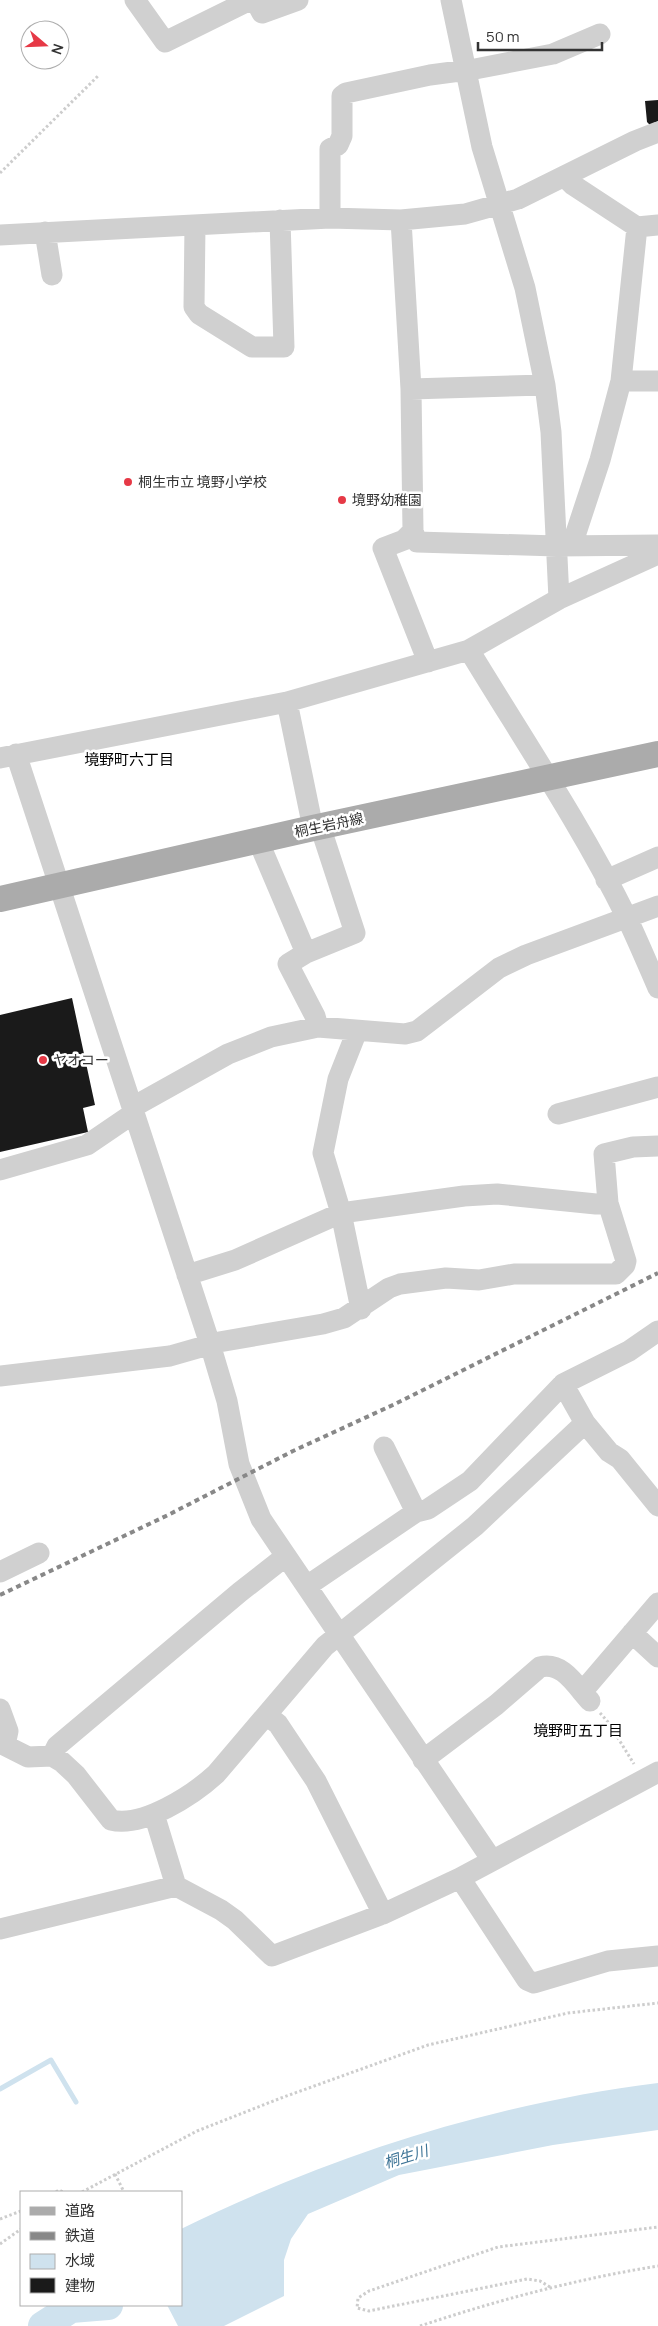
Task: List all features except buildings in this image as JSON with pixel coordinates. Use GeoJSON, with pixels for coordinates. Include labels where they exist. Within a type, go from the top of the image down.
{"type":"FeatureCollection","features":[{"type":"Feature","properties":{"kind":"main road","name":"桐生岩舟線"},"geometry":{"type":"LineString","coordinates":[[0,899],[316,827],[658,754]]}},
{"type":"Feature","properties":{"kind":"street"},"geometry":{"type":"LineString","coordinates":[[134,0],[165,42],[250,0]]}},
{"type":"Feature","properties":{"kind":"street"},"geometry":{"type":"LineString","coordinates":[[255,0],[262,13],[298,0]]}},
{"type":"Feature","properties":{"kind":"street"},"geometry":{"type":"LineString","coordinates":[[457,2],[465,70],[482,147],[525,288],[545,385],[565,546],[560,599]]}},
{"type":"Feature","properties":{"kind":"street"},"geometry":{"type":"LineString","coordinates":[[330,218],[330,149],[338,145],[342,136],[342,96],[346,93],[430,75],[553,54],[600,34]]}},
{"type":"Feature","properties":{"kind":"street"},"geometry":{"type":"LineString","coordinates":[[0,236],[45,232],[330,218],[401,220],[465,214],[518,199],[635,141],[658,132]]}},
{"type":"Feature","properties":{"kind":"street"},"geometry":{"type":"LineString","coordinates":[[565,177],[573,185],[637,227],[658,226]]}},
{"type":"Feature","properties":{"kind":"street"},"geometry":{"type":"LineString","coordinates":[[195,225],[194,307],[199,314],[252,347],[284,347],[280,220]]}},
{"type":"Feature","properties":{"kind":"street"},"geometry":{"type":"LineString","coordinates":[[401,220],[411,389],[413,531],[417,542],[565,546],[658,545]]}},
{"type":"Feature","properties":{"kind":"street"},"geometry":{"type":"LineString","coordinates":[[565,546],[600,460],[621,381],[637,227]]}},
{"type":"Feature","properties":{"kind":"street"},"geometry":{"type":"LineString","coordinates":[[45,232],[52,275]]}},
{"type":"Feature","properties":{"kind":"street"},"geometry":{"type":"LineString","coordinates":[[621,381],[658,382]]}},
{"type":"Feature","properties":{"kind":"street"},"geometry":{"type":"LineString","coordinates":[[411,389],[545,385]]}},
{"type":"Feature","properties":{"kind":"street"},"geometry":{"type":"LineString","coordinates":[[413,531],[404,540],[383,548],[428,662]]}},
{"type":"Feature","properties":{"kind":"street"},"geometry":{"type":"LineString","coordinates":[[492,1860],[262,1519],[239,1464],[227,1401],[210,1344],[60,886],[8,756],[287,702],[469,650],[560,599],[658,554]]}},
{"type":"Feature","properties":{"kind":"street"},"geometry":{"type":"LineString","coordinates":[[469,650],[548,778],[606,880],[627,918],[658,988]]}},
{"type":"Feature","properties":{"kind":"street"},"geometry":{"type":"LineString","coordinates":[[287,702],[316,827],[355,933],[306,953],[288,964],[315,1016],[318,1027]]}},
{"type":"Feature","properties":{"kind":"street"},"geometry":{"type":"LineString","coordinates":[[258,840],[306,953]]}},
{"type":"Feature","properties":{"kind":"street"},"geometry":{"type":"LineString","coordinates":[[606,880],[658,857]]}},
{"type":"Feature","properties":{"kind":"street"},"geometry":{"type":"LineString","coordinates":[[0,1170],[87,1145],[133,1110],[228,1054],[271,1036],[318,1027],[405,1034],[417,1031],[499,968],[526,955],[658,906]]}},
{"type":"Feature","properties":{"kind":"street"},"geometry":{"type":"LineString","coordinates":[[357,1030],[338,1079],[323,1153],[341,1213],[360,1309]]}},
{"type":"Feature","properties":{"kind":"street"},"geometry":{"type":"LineString","coordinates":[[558,1114],[658,1087]]}},
{"type":"Feature","properties":{"kind":"street"},"geometry":{"type":"LineString","coordinates":[[0,1376],[170,1356],[210,1344],[323,1324],[344,1318],[389,1288],[400,1284],[446,1278],[479,1280],[514,1274],[616,1274],[625,1265],[626,1261],[608,1203],[603,1165],[604,1154],[633,1147],[658,1146]]}},
{"type":"Feature","properties":{"kind":"street"},"geometry":{"type":"LineString","coordinates":[[187,1276],[235,1260],[341,1213],[464,1196],[497,1194],[596,1204],[608,1203]]}},
{"type":"Feature","properties":{"kind":"street"},"geometry":{"type":"LineString","coordinates":[[307,1586],[416,1512],[428,1509],[470,1482],[563,1384],[629,1351],[658,1331]]}},
{"type":"Feature","properties":{"kind":"street"},"geometry":{"type":"LineString","coordinates":[[563,1384],[585,1423],[609,1452],[620,1459],[658,1506]]}},
{"type":"Feature","properties":{"kind":"street"},"geometry":{"type":"LineString","coordinates":[[0,1709],[8,1731],[2,1744],[28,1757],[52,1756],[62,1762],[76,1775],[112,1820],[130,1822],[154,1814],[207,1782],[268,1716],[325,1646],[358,1622],[475,1526],[585,1423]]}},
{"type":"Feature","properties":{"kind":"street"},"geometry":{"type":"LineString","coordinates":[[384,1446],[416,1512]]}},
{"type":"Feature","properties":{"kind":"street"},"geometry":{"type":"LineString","coordinates":[[0,1572],[39,1553]]}},
{"type":"Feature","properties":{"kind":"street"},"geometry":{"type":"LineString","coordinates":[[52,1756],[57,1746],[240,1592],[286,1556]]}},
{"type":"Feature","properties":{"kind":"street"},"geometry":{"type":"LineString","coordinates":[[424,1760],[496,1705],[540,1667],[548,1665],[559,1667],[586,1697],[632,1633],[658,1603]]}},
{"type":"Feature","properties":{"kind":"street"},"geometry":{"type":"LineString","coordinates":[[632,1633],[658,1657]]}},
{"type":"Feature","properties":{"kind":"street"},"geometry":{"type":"LineString","coordinates":[[268,1716],[278,1724],[316,1781],[383,1914]]}},
{"type":"Feature","properties":{"kind":"street"},"geometry":{"type":"LineString","coordinates":[[0,1929],[176,1886],[221,1910],[235,1920],[272,1956],[383,1914],[460,1878],[651,1776]]}},
{"type":"Feature","properties":{"kind":"street"},"geometry":{"type":"LineString","coordinates":[[154,1814],[176,1886]]}},
{"type":"Feature","properties":{"kind":"street"},"geometry":{"type":"LineString","coordinates":[[460,1878],[528,1980],[534,1983],[608,1961],[658,1956]]}},
{"type":"Feature","properties":{"kind":"path"},"geometry":{"type":"LineString","coordinates":[[0,173],[99,74]]}},
{"type":"Feature","properties":{"kind":"path"},"geometry":{"type":"LineString","coordinates":[[586,1697],[651,1776]]}},
{"type":"Feature","properties":{"kind":"path"},"geometry":{"type":"LineString","coordinates":[[84,2191],[197,2131],[281,2098],[428,2045],[568,2013],[658,2003]]}},
{"type":"Feature","properties":{"kind":"path"},"geometry":{"type":"LineString","coordinates":[[115,2174],[124,2191]]}},
{"type":"Feature","properties":{"kind":"path"},"geometry":{"type":"LineString","coordinates":[[0,2219],[20,2211]]}},
{"type":"Feature","properties":{"kind":"path"},"geometry":{"type":"LineString","coordinates":[[550,2287],[540,2281],[527,2279],[369,2311],[357,2308],[358,2298],[369,2290],[498,2247],[658,2227]]}},
{"type":"Feature","properties":{"kind":"path"},"geometry":{"type":"LineString","coordinates":[[0,2244],[20,2230]]}},
{"type":"Feature","properties":{"kind":"path"},"geometry":{"type":"LineString","coordinates":[[420,2326],[503,2299],[550,2287],[658,2266]]}},
{"type":"Feature","properties":{"kind":"water"},"geometry":{"type":"Polygon","coordinates":[[[658,2083],[658,2130],[553,2145],[399,2175],[308,2214],[291,2239],[284,2260],[284,2296],[224,2326],[178,2326],[168,2306],[182,2306],[182,2229],[238,2202],[296,2178],[414,2136],[534,2104],[658,2083]]]}},
{"type":"Feature","properties":{"kind":"water"},"geometry":{"type":"Polygon","coordinates":[[[57,2306],[80,2306],[63,2321],[53,2325],[28,2326],[57,2306]]]}},
{"type":"Feature","properties":{"kind":"waterway"},"geometry":{"type":"LineString","coordinates":[[0,2089],[51,2060],[76,2102]]}},
{"type":"Feature","properties":{"kind":"waterway","name":"桐生川"},"geometry":{"type":"LineString","coordinates":[[43,2326],[71,2308],[96,2306]]}},
{"type":"Feature","properties":{"kind":"railway"},"geometry":{"type":"LineString","coordinates":[[0,1595],[168,1515],[293,1451],[395,1404],[658,1273]]}},
{"type":"Feature","properties":{"kind":"place","name":"桐生市立 境野小学校"},"geometry":{"type":"Point","coordinates":[128,482]}},
{"type":"Feature","properties":{"kind":"place","name":"境野幼稚園"},"geometry":{"type":"Point","coordinates":[342,500]}},
{"type":"Feature","properties":{"kind":"place","name":"ヤオコー"},"geometry":{"type":"Point","coordinates":[43,1060]}},
{"type":"Feature","properties":{"kind":"district","name":"境野町六丁目"},"geometry":{"type":"Point","coordinates":[129,760]}},
{"type":"Feature","properties":{"kind":"district","name":"境野町五丁目"},"geometry":{"type":"Point","coordinates":[578,1731]}}]}
